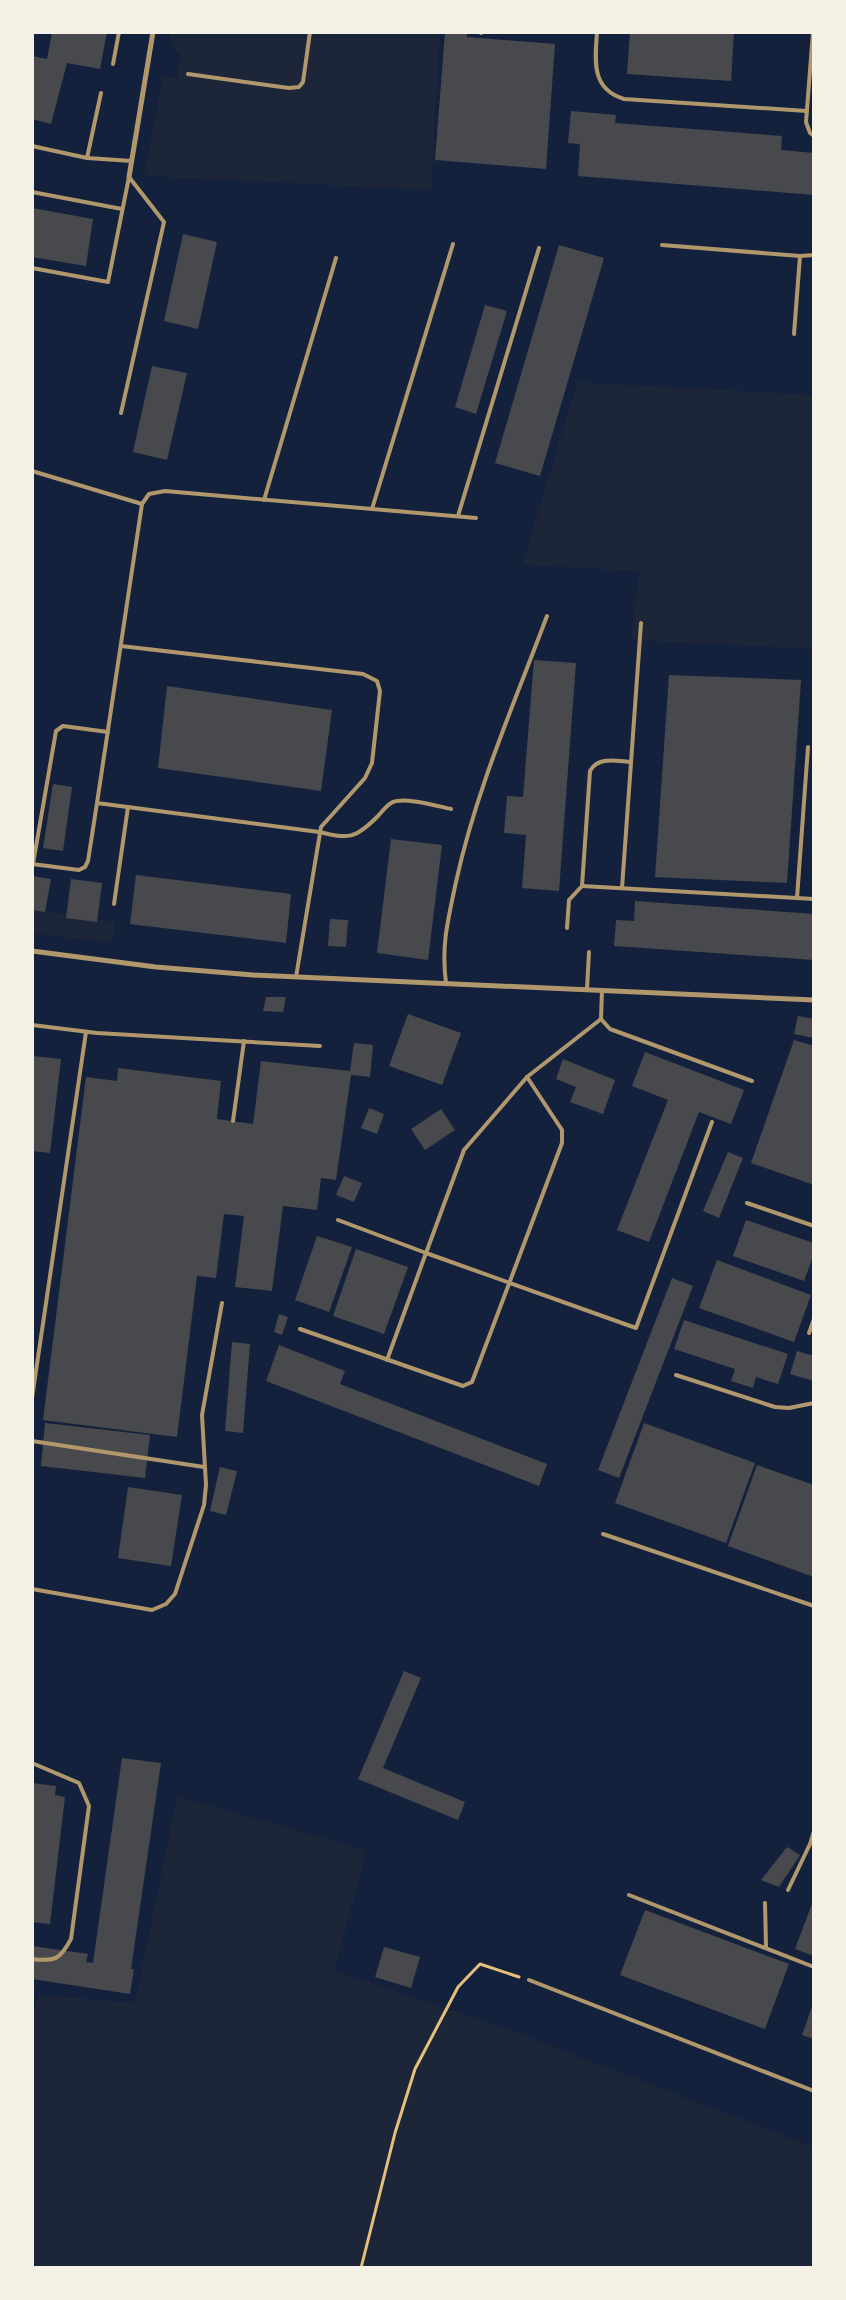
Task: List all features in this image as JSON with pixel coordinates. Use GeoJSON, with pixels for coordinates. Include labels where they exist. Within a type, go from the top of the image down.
{"type":"FeatureCollection","features":[{"type":"Feature","properties":{"kind":"street"},"geometry":{"type":"LineString","coordinates":[[129,177],[153,32]]}},
{"type":"Feature","properties":{"kind":"street"},"geometry":{"type":"LineString","coordinates":[[32,951],[156,968],[296,977],[814,1000]]}},
{"type":"Feature","properties":{"kind":"lane"},"geometry":{"type":"LineString","coordinates":[[112,64],[120,32]]}},
{"type":"Feature","properties":{"kind":"lane"},"geometry":{"type":"LineString","coordinates":[[188,74],[290,88],[299,87],[303,82],[310,32]]}},
{"type":"Feature","properties":{"kind":"lane"},"geometry":{"type":"LineString","coordinates":[[597,32],[596,72],[602,85],[615,96],[624,99],[807,111]]}},
{"type":"Feature","properties":{"kind":"lane"},"geometry":{"type":"LineString","coordinates":[[813,32],[806,122],[810,133],[814,136]]}},
{"type":"Feature","properties":{"kind":"lane"},"geometry":{"type":"LineString","coordinates":[[87,158],[101,93]]}},
{"type":"Feature","properties":{"kind":"lane"},"geometry":{"type":"LineString","coordinates":[[32,146],[87,158],[132,161]]}},
{"type":"Feature","properties":{"kind":"lane"},"geometry":{"type":"LineString","coordinates":[[32,268],[108,282],[129,177]]}},
{"type":"Feature","properties":{"kind":"lane"},"geometry":{"type":"LineString","coordinates":[[121,413],[164,222],[129,177]]}},
{"type":"Feature","properties":{"kind":"lane"},"geometry":{"type":"LineString","coordinates":[[32,192],[122,209]]}},
{"type":"Feature","properties":{"kind":"lane"},"geometry":{"type":"LineString","coordinates":[[372,509],[452,244]]}},
{"type":"Feature","properties":{"kind":"lane"},"geometry":{"type":"LineString","coordinates":[[662,244],[800,256],[814,255]]}},
{"type":"Feature","properties":{"kind":"lane"},"geometry":{"type":"LineString","coordinates":[[458,516],[539,248]]}},
{"type":"Feature","properties":{"kind":"lane"},"geometry":{"type":"LineString","coordinates":[[794,334],[800,256]]}},
{"type":"Feature","properties":{"kind":"lane"},"geometry":{"type":"LineString","coordinates":[[264,500],[336,258]]}},
{"type":"Feature","properties":{"kind":"lane"},"geometry":{"type":"LineString","coordinates":[[32,471],[142,504]]}},
{"type":"Feature","properties":{"kind":"lane"},"geometry":{"type":"LineString","coordinates":[[108,732],[63,726],[56,731],[33,864],[78,870],[85,867],[88,861],[108,732],[142,504],[149,494],[165,491],[476,518]]}},
{"type":"Feature","properties":{"kind":"lane"},"geometry":{"type":"LineString","coordinates":[[446,983],[443,959],[444,939],[463,853],[479,794],[547,616]]}},
{"type":"Feature","properties":{"kind":"lane"},"geometry":{"type":"LineString","coordinates":[[622,888],[641,623]]}},
{"type":"Feature","properties":{"kind":"lane"},"geometry":{"type":"LineString","coordinates":[[121,646],[363,674],[377,681],[380,691],[372,763],[365,778],[326,821],[319,832],[296,977]]}},
{"type":"Feature","properties":{"kind":"lane"},"geometry":{"type":"LineString","coordinates":[[798,898],[808,747]]}},
{"type":"Feature","properties":{"kind":"lane"},"geometry":{"type":"LineString","coordinates":[[567,928],[569,900],[582,886],[590,771],[593,764],[601,761],[631,762]]}},
{"type":"Feature","properties":{"kind":"lane"},"geometry":{"type":"LineString","coordinates":[[97,803],[319,832],[343,837],[354,836],[364,830],[391,803],[403,800],[451,809]]}},
{"type":"Feature","properties":{"kind":"lane"},"geometry":{"type":"LineString","coordinates":[[114,904],[128,807]]}},
{"type":"Feature","properties":{"kind":"lane"},"geometry":{"type":"LineString","coordinates":[[582,886],[814,899]]}},
{"type":"Feature","properties":{"kind":"lane"},"geometry":{"type":"LineString","coordinates":[[586,989],[589,952]]}},
{"type":"Feature","properties":{"kind":"lane"},"geometry":{"type":"LineString","coordinates":[[602,990],[601,1019],[610,1029],[752,1081]]}},
{"type":"Feature","properties":{"kind":"lane"},"geometry":{"type":"LineString","coordinates":[[387,1360],[464,1150],[527,1078],[601,1019]]}},
{"type":"Feature","properties":{"kind":"lane"},"geometry":{"type":"LineString","coordinates":[[32,1025],[86,1032],[320,1046]]}},
{"type":"Feature","properties":{"kind":"lane"},"geometry":{"type":"LineString","coordinates":[[32,1398],[86,1032]]}},
{"type":"Feature","properties":{"kind":"lane"},"geometry":{"type":"LineString","coordinates":[[233,1121],[244,1041]]}},
{"type":"Feature","properties":{"kind":"lane"},"geometry":{"type":"LineString","coordinates":[[300,1329],[462,1386],[472,1382],[562,1143],[562,1130],[527,1078]]}},
{"type":"Feature","properties":{"kind":"lane"},"geometry":{"type":"LineString","coordinates":[[338,1220],[636,1328],[712,1122]]}},
{"type":"Feature","properties":{"kind":"lane"},"geometry":{"type":"LineString","coordinates":[[747,1203],[814,1226]]}},
{"type":"Feature","properties":{"kind":"lane"},"geometry":{"type":"LineString","coordinates":[[32,1589],[152,1610],[166,1604],[175,1594],[204,1505],[206,1485],[202,1415],[222,1303]]}},
{"type":"Feature","properties":{"kind":"lane"},"geometry":{"type":"LineString","coordinates":[[809,1333],[814,1319]]}},
{"type":"Feature","properties":{"kind":"lane"},"geometry":{"type":"LineString","coordinates":[[676,1375],[775,1407],[789,1408],[814,1403]]}},
{"type":"Feature","properties":{"kind":"lane"},"geometry":{"type":"LineString","coordinates":[[32,1441],[204,1467]]}},
{"type":"Feature","properties":{"kind":"lane"},"geometry":{"type":"LineString","coordinates":[[603,1534],[814,1606]]}},
{"type":"Feature","properties":{"kind":"lane"},"geometry":{"type":"LineString","coordinates":[[32,1763],[79,1782],[89,1806],[71,1939],[62,1955],[50,1961],[32,1959]]}},
{"type":"Feature","properties":{"kind":"lane"},"geometry":{"type":"LineString","coordinates":[[788,1890],[810,1844],[814,1831]]}},
{"type":"Feature","properties":{"kind":"lane"},"geometry":{"type":"LineString","coordinates":[[629,1895],[814,1967]]}},
{"type":"Feature","properties":{"kind":"lane"},"geometry":{"type":"LineString","coordinates":[[764,1903],[766,1947]]}},
{"type":"Feature","properties":{"kind":"lane"},"geometry":{"type":"LineString","coordinates":[[529,1980],[814,2091]]}},
{"type":"Feature","properties":{"kind":"path"},"geometry":{"type":"LineString","coordinates":[[361,2268],[395,2133],[415,2070],[458,1986],[480,1964],[529,1980]]}},
{"type":"Feature","properties":{"kind":"shaded area"},"geometry":{"type":"Polygon","coordinates":[[[416,32],[440,34],[431,190],[144,176],[163,77],[177,78],[180,56],[173,48],[169,33],[416,32]]]}},
{"type":"Feature","properties":{"kind":"shaded area"},"geometry":{"type":"Polygon","coordinates":[[[577,382],[813,395],[813,649],[631,640],[639,571],[522,565],[577,382]]]}},
{"type":"Feature","properties":{"kind":"shaded area"},"geometry":{"type":"Polygon","coordinates":[[[32,909],[115,922],[112,942],[33,934],[32,909]]]}},
{"type":"Feature","properties":{"kind":"shaded area"},"geometry":{"type":"Polygon","coordinates":[[[177,1796],[366,1850],[335,1971],[521,2034],[813,2147],[813,2267],[33,2268],[33,2011],[39,1995],[135,2003],[177,1796]]]}},
{"type":"Feature","properties":{"kind":"building"},"geometry":{"type":"Polygon","coordinates":[[[52,32],[107,32],[100,69],[67,63],[51,124],[32,119],[32,56],[47,59],[52,32]]]}},
{"type":"Feature","properties":{"kind":"building"},"geometry":{"type":"Polygon","coordinates":[[[445,32],[467,32],[467,37],[555,44],[546,169],[435,160],[445,32]]]}},
{"type":"Feature","properties":{"kind":"building"},"geometry":{"type":"Polygon","coordinates":[[[630,32],[734,32],[731,81],[627,74],[630,32]]]}},
{"type":"Feature","properties":{"kind":"building"},"geometry":{"type":"Polygon","coordinates":[[[571,111],[616,115],[615,123],[782,136],[781,150],[814,153],[814,195],[578,176],[580,144],[568,143],[571,111]]]}},
{"type":"Feature","properties":{"kind":"building"},"geometry":{"type":"Polygon","coordinates":[[[32,208],[93,219],[86,266],[32,257],[32,208]]]}},
{"type":"Feature","properties":{"kind":"building"},"geometry":{"type":"Polygon","coordinates":[[[183,234],[217,242],[198,329],[164,321],[183,234]]]}},
{"type":"Feature","properties":{"kind":"building"},"geometry":{"type":"Polygon","coordinates":[[[559,245],[604,258],[540,476],[495,463],[559,245]]]}},
{"type":"Feature","properties":{"kind":"building"},"geometry":{"type":"Polygon","coordinates":[[[485,305],[507,311],[476,414],[455,407],[485,305]]]}},
{"type":"Feature","properties":{"kind":"building"},"geometry":{"type":"Polygon","coordinates":[[[152,366],[187,373],[167,460],[133,452],[152,366]]]}},
{"type":"Feature","properties":{"kind":"building"},"geometry":{"type":"Polygon","coordinates":[[[534,660],[576,663],[559,891],[522,888],[526,835],[504,833],[507,796],[523,797],[534,660]]]}},
{"type":"Feature","properties":{"kind":"building"},"geometry":{"type":"Polygon","coordinates":[[[669,675],[801,680],[787,883],[655,877],[669,675]]]}},
{"type":"Feature","properties":{"kind":"building"},"geometry":{"type":"Polygon","coordinates":[[[167,686],[332,710],[321,791],[158,768],[167,686]]]}},
{"type":"Feature","properties":{"kind":"building"},"geometry":{"type":"Polygon","coordinates":[[[53,784],[72,787],[63,851],[43,848],[53,784]]]}},
{"type":"Feature","properties":{"kind":"building"},"geometry":{"type":"Polygon","coordinates":[[[391,839],[442,845],[428,960],[377,953],[391,839]]]}},
{"type":"Feature","properties":{"kind":"building"},"geometry":{"type":"Polygon","coordinates":[[[136,875],[291,894],[286,943],[130,924],[136,875]]]}},
{"type":"Feature","properties":{"kind":"building"},"geometry":{"type":"Polygon","coordinates":[[[32,876],[51,879],[45,912],[32,910],[32,876]]]}},
{"type":"Feature","properties":{"kind":"building"},"geometry":{"type":"Polygon","coordinates":[[[71,879],[102,883],[97,922],[66,918],[71,879]]]}},
{"type":"Feature","properties":{"kind":"building"},"geometry":{"type":"Polygon","coordinates":[[[635,901],[814,914],[814,960],[614,946],[616,920],[634,921],[635,901]]]}},
{"type":"Feature","properties":{"kind":"building"},"geometry":{"type":"Polygon","coordinates":[[[330,919],[348,920],[346,947],[328,946],[330,919]]]}},
{"type":"Feature","properties":{"kind":"building"},"geometry":{"type":"Polygon","coordinates":[[[266,997],[286,997],[283,1012],[263,1011],[266,997]]]}},
{"type":"Feature","properties":{"kind":"building"},"geometry":{"type":"Polygon","coordinates":[[[408,1014],[461,1033],[442,1085],[389,1066],[408,1014]]]}},
{"type":"Feature","properties":{"kind":"building"},"geometry":{"type":"Polygon","coordinates":[[[798,1016],[814,1019],[814,1038],[794,1034],[798,1016]]]}},
{"type":"Feature","properties":{"kind":"building"},"geometry":{"type":"Polygon","coordinates":[[[794,1040],[814,1046],[814,1185],[751,1163],[794,1040]]]}},
{"type":"Feature","properties":{"kind":"building"},"geometry":{"type":"Polygon","coordinates":[[[354,1043],[373,1045],[370,1077],[351,1075],[336,1180],[321,1178],[317,1210],[283,1206],[272,1291],[235,1287],[244,1216],[224,1214],[216,1278],[197,1276],[177,1437],[43,1420],[86,1077],[117,1081],[118,1068],[221,1081],[217,1119],[253,1124],[261,1061],[350,1071],[354,1043]]]}},
{"type":"Feature","properties":{"kind":"building"},"geometry":{"type":"Polygon","coordinates":[[[645,1052],[744,1090],[731,1124],[699,1112],[649,1242],[617,1230],[668,1100],[632,1086],[645,1052]]]}},
{"type":"Feature","properties":{"kind":"building"},"geometry":{"type":"Polygon","coordinates":[[[32,1056],[61,1059],[50,1153],[32,1151],[32,1056]]]}},
{"type":"Feature","properties":{"kind":"building"},"geometry":{"type":"Polygon","coordinates":[[[563,1059],[615,1080],[603,1114],[570,1102],[576,1087],[556,1079],[563,1059]]]}},
{"type":"Feature","properties":{"kind":"building"},"geometry":{"type":"Polygon","coordinates":[[[369,1108],[384,1114],[377,1134],[361,1128],[369,1108]]]}},
{"type":"Feature","properties":{"kind":"building"},"geometry":{"type":"Polygon","coordinates":[[[441,1109],[455,1130],[425,1150],[411,1129],[441,1109]]]}},
{"type":"Feature","properties":{"kind":"building"},"geometry":{"type":"Polygon","coordinates":[[[728,1152],[743,1158],[719,1218],[703,1211],[728,1152]]]}},
{"type":"Feature","properties":{"kind":"building"},"geometry":{"type":"Polygon","coordinates":[[[344,1176],[362,1183],[354,1202],[336,1195],[344,1176]]]}},
{"type":"Feature","properties":{"kind":"building"},"geometry":{"type":"Polygon","coordinates":[[[746,1220],[814,1243],[814,1254],[804,1281],[733,1256],[746,1220]]]}},
{"type":"Feature","properties":{"kind":"building"},"geometry":{"type":"Polygon","coordinates":[[[317,1236],[352,1247],[329,1312],[295,1300],[317,1236]]]}},
{"type":"Feature","properties":{"kind":"building"},"geometry":{"type":"Polygon","coordinates":[[[356,1249],[408,1267],[384,1334],[333,1316],[356,1249]]]}},
{"type":"Feature","properties":{"kind":"building"},"geometry":{"type":"Polygon","coordinates":[[[717,1260],[811,1295],[794,1342],[699,1308],[717,1260]]]}},
{"type":"Feature","properties":{"kind":"building"},"geometry":{"type":"Polygon","coordinates":[[[672,1278],[693,1286],[619,1478],[598,1470],[672,1278]]]}},
{"type":"Feature","properties":{"kind":"building"},"geometry":{"type":"Polygon","coordinates":[[[279,1314],[288,1317],[282,1335],[274,1332],[279,1314]]]}},
{"type":"Feature","properties":{"kind":"building"},"geometry":{"type":"Polygon","coordinates":[[[684,1320],[788,1354],[778,1384],[756,1377],[753,1388],[731,1381],[735,1369],[674,1349],[684,1320]]]}},
{"type":"Feature","properties":{"kind":"building"},"geometry":{"type":"Polygon","coordinates":[[[232,1342],[250,1344],[243,1433],[225,1431],[232,1342]]]}},
{"type":"Feature","properties":{"kind":"building"},"geometry":{"type":"Polygon","coordinates":[[[279,1345],[345,1371],[340,1384],[547,1464],[539,1486],[266,1381],[279,1345]]]}},
{"type":"Feature","properties":{"kind":"building"},"geometry":{"type":"Polygon","coordinates":[[[797,1351],[814,1356],[814,1381],[790,1374],[797,1351]]]}},
{"type":"Feature","properties":{"kind":"building"},"geometry":{"type":"Polygon","coordinates":[[[45,1423],[150,1435],[145,1478],[41,1466],[45,1423]]]}},
{"type":"Feature","properties":{"kind":"building"},"geometry":{"type":"Polygon","coordinates":[[[644,1423],[755,1463],[726,1543],[615,1503],[644,1423]]]}},
{"type":"Feature","properties":{"kind":"building"},"geometry":{"type":"Polygon","coordinates":[[[757,1465],[814,1485],[814,1577],[728,1546],[757,1465]]]}},
{"type":"Feature","properties":{"kind":"building"},"geometry":{"type":"Polygon","coordinates":[[[220,1467],[237,1471],[226,1515],[210,1511],[220,1467]]]}},
{"type":"Feature","properties":{"kind":"building"},"geometry":{"type":"Polygon","coordinates":[[[128,1487],[182,1495],[171,1566],[118,1558],[128,1487]]]}},
{"type":"Feature","properties":{"kind":"building"},"geometry":{"type":"Polygon","coordinates":[[[404,1671],[421,1678],[383,1768],[465,1802],[458,1820],[358,1779],[404,1671]]]}},
{"type":"Feature","properties":{"kind":"building"},"geometry":{"type":"Polygon","coordinates":[[[122,1758],[161,1763],[131,1969],[134,1969],[130,1994],[32,1979],[32,1946],[88,1954],[86,1962],[93,1963],[122,1758]]]}},
{"type":"Feature","properties":{"kind":"building"},"geometry":{"type":"Polygon","coordinates":[[[32,1783],[56,1786],[55,1795],[65,1797],[50,1924],[32,1922],[32,1783]]]}},
{"type":"Feature","properties":{"kind":"building"},"geometry":{"type":"Polygon","coordinates":[[[787,1847],[800,1855],[779,1887],[761,1880],[787,1847]]]}},
{"type":"Feature","properties":{"kind":"building"},"geometry":{"type":"Polygon","coordinates":[[[814,1901],[814,1956],[795,1949],[814,1901]]]}},
{"type":"Feature","properties":{"kind":"building"},"geometry":{"type":"Polygon","coordinates":[[[645,1910],[789,1964],[765,2029],[620,1975],[645,1910]]]}},
{"type":"Feature","properties":{"kind":"building"},"geometry":{"type":"Polygon","coordinates":[[[384,1947],[420,1957],[411,1988],[375,1977],[384,1947]]]}},
{"type":"Feature","properties":{"kind":"building"},"geometry":{"type":"Polygon","coordinates":[[[814,2004],[814,2039],[802,2035],[814,2004]]]}}]}
